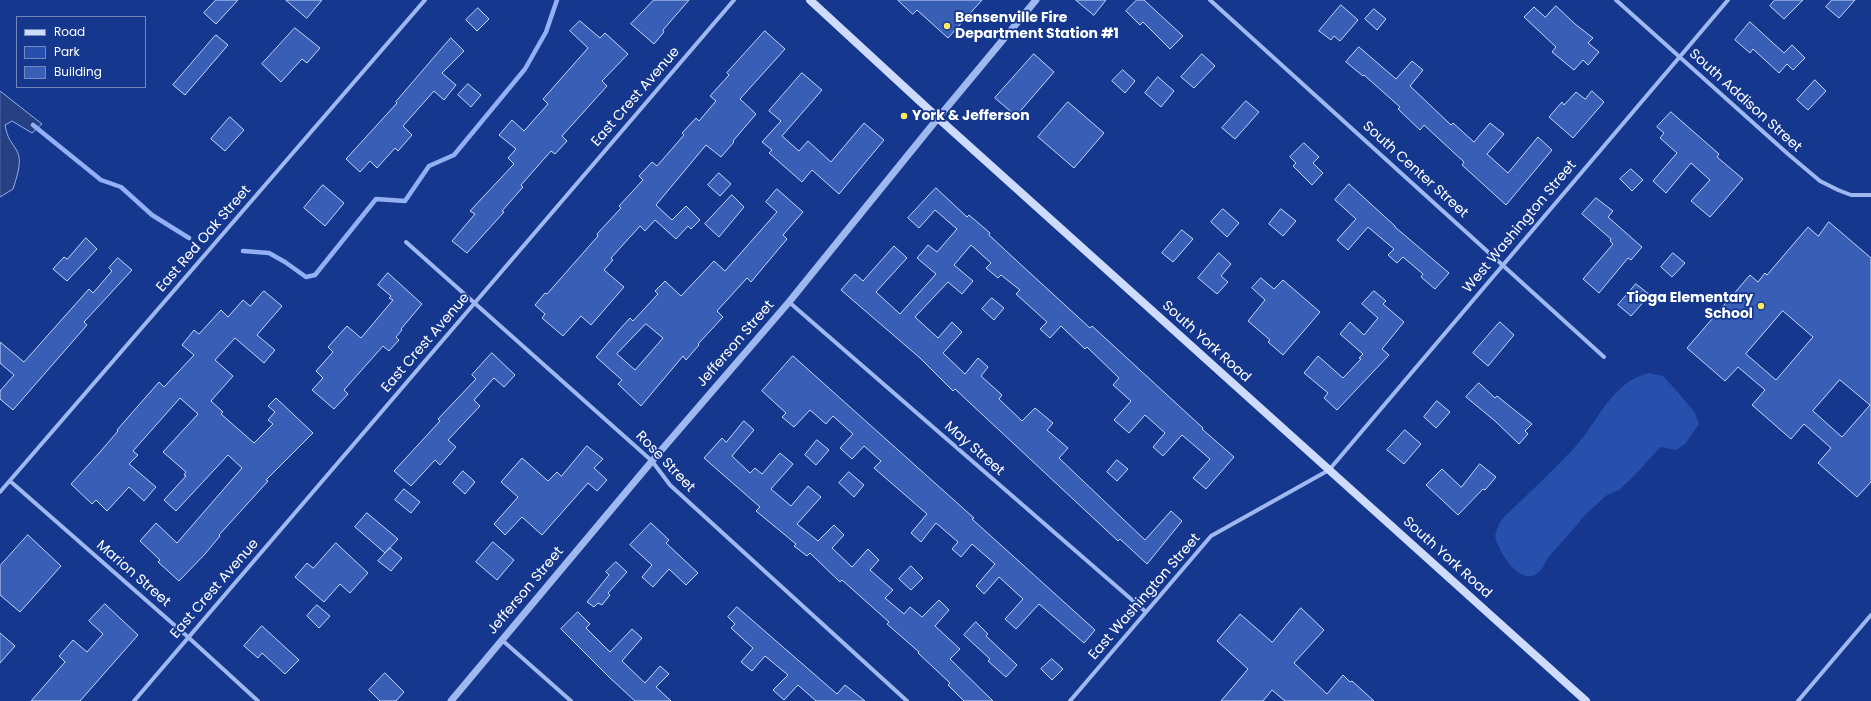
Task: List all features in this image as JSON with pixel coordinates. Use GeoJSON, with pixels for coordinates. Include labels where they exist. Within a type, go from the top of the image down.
{"type":"FeatureCollection","features":[{"type":"Feature","properties":{"kind":"main road","name":"South York Road"},"geometry":{"type":"LineString","coordinates":[[810,0],[938,118],[1586,701]]}},
{"type":"Feature","properties":{"kind":"street","name":"East Red Oak Street"},"geometry":{"type":"LineString","coordinates":[[0,492],[425,0]]}},
{"type":"Feature","properties":{"kind":"street","name":"East Crest Avenue"},"geometry":{"type":"LineString","coordinates":[[134,701],[734,0]]}},
{"type":"Feature","properties":{"kind":"street","name":"Jefferson Street"},"geometry":{"type":"LineString","coordinates":[[451,701],[652,461],[789,302],[1036,0]]}},
{"type":"Feature","properties":{"kind":"street","name":"South Center Street"},"geometry":{"type":"LineString","coordinates":[[1210,0],[1604,357]]}},
{"type":"Feature","properties":{"kind":"street","name":"South Addison Street"},"geometry":{"type":"LineString","coordinates":[[1616,0],[1820,181],[1838,190],[1851,194],[1871,195]]}},
{"type":"Feature","properties":{"kind":"street","name":"West Washington Street"},"geometry":{"type":"LineString","coordinates":[[1329,470],[1728,0]]}},
{"type":"Feature","properties":{"kind":"street","name":"Rose Street"},"geometry":{"type":"LineString","coordinates":[[406,242],[652,461],[670,484],[907,701]]}},
{"type":"Feature","properties":{"kind":"street","name":"May Street"},"geometry":{"type":"LineString","coordinates":[[789,302],[1146,612]]}},
{"type":"Feature","properties":{"kind":"street","name":"East Washington Street"},"geometry":{"type":"LineString","coordinates":[[1070,701],[1211,536],[1329,470]]}},
{"type":"Feature","properties":{"kind":"street","name":"Marion Street"},"geometry":{"type":"LineString","coordinates":[[10,481],[258,701]]}},
{"type":"Feature","properties":{"kind":"street"},"geometry":{"type":"LineString","coordinates":[[1798,701],[1871,615]]}},
{"type":"Feature","properties":{"kind":"street"},"geometry":{"type":"LineString","coordinates":[[502,640],[571,701]]}},
{"type":"Feature","properties":{"kind":"green space"},"geometry":{"type":"Polygon","coordinates":[[[1649,373],[1663,376],[1695,413],[1699,424],[1685,444],[1676,450],[1660,447],[1636,474],[1619,490],[1607,495],[1588,512],[1547,559],[1540,570],[1533,576],[1525,576],[1517,572],[1503,555],[1498,546],[1495,536],[1499,524],[1503,518],[1549,474],[1584,437],[1615,394],[1636,378],[1649,373]]]}},
{"type":"Feature","properties":{"kind":"shaded area"},"geometry":{"type":"Polygon","coordinates":[[[0,91],[42,124],[32,133],[12,121],[5,125],[8,137],[19,155],[19,165],[13,189],[0,197],[0,91]]]}},
{"type":"Feature","properties":{"kind":"building"},"geometry":{"type":"Polygon","coordinates":[[[216,0],[238,0],[216,24],[204,13],[216,0]]]}},
{"type":"Feature","properties":{"kind":"building"},"geometry":{"type":"Polygon","coordinates":[[[286,0],[322,0],[307,18],[286,0]]]}},
{"type":"Feature","properties":{"kind":"building"},"geometry":{"type":"Polygon","coordinates":[[[654,0],[689,0],[663,30],[664,32],[654,44],[631,24],[654,0]]]}},
{"type":"Feature","properties":{"kind":"building","name":"Bensenville Fire Department Station #1"},"geometry":{"type":"Polygon","coordinates":[[[898,0],[982,0],[948,38],[917,10],[913,14],[898,0]]]}},
{"type":"Feature","properties":{"kind":"building"},"geometry":{"type":"Polygon","coordinates":[[[1076,0],[1106,0],[1094,15],[1076,0]]]}},
{"type":"Feature","properties":{"kind":"building"},"geometry":{"type":"Polygon","coordinates":[[[1137,0],[1144,0],[1183,36],[1170,49],[1143,22],[1140,25],[1126,11],[1137,0]]]}},
{"type":"Feature","properties":{"kind":"building"},"geometry":{"type":"Polygon","coordinates":[[[1775,0],[1803,0],[1784,19],[1770,6],[1775,0]]]}},
{"type":"Feature","properties":{"kind":"building"},"geometry":{"type":"Polygon","coordinates":[[[1832,0],[1855,0],[1839,18],[1826,7],[1832,0]]]}},
{"type":"Feature","properties":{"kind":"building"},"geometry":{"type":"Polygon","coordinates":[[[1341,5],[1358,20],[1340,41],[1334,36],[1331,40],[1319,31],[1341,5]]]}},
{"type":"Feature","properties":{"kind":"building"},"geometry":{"type":"Polygon","coordinates":[[[1556,6],[1593,38],[1588,43],[1599,52],[1588,65],[1583,60],[1574,70],[1552,52],[1556,47],[1524,17],[1534,7],[1545,17],[1556,6]]]}},
{"type":"Feature","properties":{"kind":"building"},"geometry":{"type":"Polygon","coordinates":[[[478,8],[489,19],[477,31],[466,20],[478,8]]]}},
{"type":"Feature","properties":{"kind":"building"},"geometry":{"type":"Polygon","coordinates":[[[1374,9],[1386,19],[1377,30],[1365,19],[1374,9]]]}},
{"type":"Feature","properties":{"kind":"building"},"geometry":{"type":"Polygon","coordinates":[[[580,21],[600,38],[605,33],[628,54],[602,81],[607,86],[562,136],[567,141],[555,154],[551,151],[521,185],[523,187],[502,211],[504,212],[467,253],[452,241],[475,214],[470,211],[514,164],[508,158],[516,149],[499,135],[512,120],[524,131],[548,104],[543,99],[588,48],[570,31],[580,21]]]}},
{"type":"Feature","properties":{"kind":"building"},"geometry":{"type":"Polygon","coordinates":[[[1750,22],[1784,53],[1792,45],[1805,58],[1793,70],[1787,64],[1779,73],[1753,49],[1750,53],[1735,40],[1750,22]]]}},
{"type":"Feature","properties":{"kind":"building"},"geometry":{"type":"Polygon","coordinates":[[[295,28],[320,48],[307,63],[302,59],[281,82],[262,64],[295,28]]]}},
{"type":"Feature","properties":{"kind":"building"},"geometry":{"type":"Polygon","coordinates":[[[765,31],[785,49],[740,99],[756,114],[721,157],[706,145],[656,205],[672,220],[686,206],[700,220],[691,229],[688,226],[676,239],[655,220],[645,231],[640,226],[611,258],[613,260],[604,270],[624,287],[591,325],[581,316],[563,336],[542,318],[545,314],[535,305],[545,293],[547,294],[598,236],[597,234],[621,208],[619,206],[643,180],[639,176],[652,162],[657,166],[684,135],[682,133],[696,118],[699,121],[716,101],[710,96],[729,75],[727,73],[765,31]]]}},
{"type":"Feature","properties":{"kind":"building"},"geometry":{"type":"Polygon","coordinates":[[[216,35],[228,45],[185,95],[173,85],[216,35]]]}},
{"type":"Feature","properties":{"kind":"building"},"geometry":{"type":"Polygon","coordinates":[[[451,38],[464,51],[442,73],[456,85],[444,100],[434,91],[403,126],[412,135],[398,151],[395,148],[377,168],[370,161],[360,172],[346,159],[397,103],[396,102],[451,38]]]}},
{"type":"Feature","properties":{"kind":"building"},"geometry":{"type":"Polygon","coordinates":[[[1359,47],[1396,79],[1412,61],[1423,70],[1410,86],[1451,125],[1453,123],[1474,142],[1490,123],[1504,134],[1487,154],[1508,173],[1538,137],[1552,150],[1506,205],[1462,165],[1464,162],[1424,125],[1420,130],[1398,109],[1400,107],[1364,75],[1363,76],[1346,62],[1359,47]]]}},
{"type":"Feature","properties":{"kind":"building"},"geometry":{"type":"Polygon","coordinates":[[[1034,54],[1054,72],[1016,116],[995,98],[1034,54]]]}},
{"type":"Feature","properties":{"kind":"building"},"geometry":{"type":"Polygon","coordinates":[[[1202,54],[1215,66],[1194,88],[1181,77],[1202,54]]]}},
{"type":"Feature","properties":{"kind":"building"},"geometry":{"type":"Polygon","coordinates":[[[1123,70],[1135,81],[1125,93],[1112,81],[1123,70]]]}},
{"type":"Feature","properties":{"kind":"building"},"geometry":{"type":"Polygon","coordinates":[[[802,73],[822,90],[782,136],[799,151],[808,141],[831,162],[864,123],[884,140],[839,194],[812,170],[802,182],[769,153],[772,150],[762,142],[781,121],[769,111],[802,73]]]}},
{"type":"Feature","properties":{"kind":"building"},"geometry":{"type":"Polygon","coordinates":[[[1158,77],[1174,91],[1161,107],[1145,93],[1158,77]]]}},
{"type":"Feature","properties":{"kind":"building"},"geometry":{"type":"Polygon","coordinates":[[[1815,80],[1826,91],[1808,110],[1797,100],[1815,80]]]}},
{"type":"Feature","properties":{"kind":"building"},"geometry":{"type":"Polygon","coordinates":[[[468,84],[481,95],[471,107],[458,95],[468,84]]]}},
{"type":"Feature","properties":{"kind":"building"},"geometry":{"type":"Polygon","coordinates":[[[1592,91],[1604,102],[1573,138],[1549,117],[1562,102],[1564,105],[1576,92],[1585,99],[1592,91]]]}},
{"type":"Feature","properties":{"kind":"building"},"geometry":{"type":"Polygon","coordinates":[[[1246,101],[1259,112],[1235,139],[1222,128],[1246,101]]]}},
{"type":"Feature","properties":{"kind":"building"},"geometry":{"type":"Polygon","coordinates":[[[1068,102],[1104,133],[1074,168],[1038,137],[1068,102]]]}},
{"type":"Feature","properties":{"kind":"building"},"geometry":{"type":"Polygon","coordinates":[[[1671,112],[1719,154],[1717,157],[1743,179],[1710,217],[1691,201],[1710,180],[1691,163],[1666,193],[1653,181],[1677,153],[1660,138],[1664,133],[1657,127],[1671,112]]]}},
{"type":"Feature","properties":{"kind":"building"},"geometry":{"type":"Polygon","coordinates":[[[230,117],[244,130],[225,151],[211,139],[230,117]]]}},
{"type":"Feature","properties":{"kind":"building"},"geometry":{"type":"Polygon","coordinates":[[[1304,143],[1319,157],[1313,163],[1323,173],[1312,185],[1293,166],[1296,163],[1290,157],[1304,143]]]}},
{"type":"Feature","properties":{"kind":"building"},"geometry":{"type":"Polygon","coordinates":[[[1631,169],[1643,180],[1632,191],[1620,179],[1631,169]]]}},
{"type":"Feature","properties":{"kind":"building"},"geometry":{"type":"Polygon","coordinates":[[[719,173],[731,184],[720,196],[708,185],[719,173]]]}},
{"type":"Feature","properties":{"kind":"building"},"geometry":{"type":"Polygon","coordinates":[[[1349,184],[1395,227],[1449,273],[1435,289],[1421,277],[1423,274],[1403,257],[1397,263],[1388,255],[1394,249],[1368,227],[1348,250],[1337,240],[1356,219],[1335,200],[1349,184]]]}},
{"type":"Feature","properties":{"kind":"building"},"geometry":{"type":"Polygon","coordinates":[[[323,185],[344,203],[325,226],[304,208],[323,185]]]}},
{"type":"Feature","properties":{"kind":"building"},"geometry":{"type":"Polygon","coordinates":[[[936,188],[967,217],[969,215],[990,233],[989,235],[1018,262],[1090,328],[1092,326],[1234,457],[1206,489],[1193,478],[1210,459],[1182,435],[1163,456],[1153,447],[1165,433],[1145,415],[1129,433],[1114,420],[1131,401],[1113,385],[1119,378],[1087,347],[1085,349],[1061,326],[1050,338],[1040,329],[1047,322],[1016,294],[1020,290],[1001,275],[998,278],[986,268],[991,263],[971,245],[954,265],[973,281],[962,294],[948,282],[915,317],[938,338],[952,322],[962,332],[943,353],[965,374],[978,358],[988,367],[981,376],[1002,395],[999,399],[1022,421],[1035,408],[1053,423],[1047,430],[1068,448],[1059,458],[1145,540],[1171,511],[1182,521],[1147,564],[1120,539],[1118,541],[955,389],[953,391],[920,358],[841,290],[855,274],[863,281],[894,246],[907,258],[876,292],[900,314],[936,274],[917,258],[928,245],[937,252],[957,229],[935,210],[919,228],[908,218],[936,188]]]}},
{"type":"Feature","properties":{"kind":"building"},"geometry":{"type":"Polygon","coordinates":[[[777,189],[803,212],[783,235],[787,239],[751,282],[747,278],[717,311],[723,317],[698,344],[699,345],[686,360],[683,356],[641,406],[618,384],[622,380],[596,357],[630,318],[633,321],[658,294],[655,291],[665,281],[681,296],[714,261],[725,271],[777,212],[766,202],[777,189]],[[646,324],[617,354],[635,370],[663,338],[646,324]]]}},
{"type":"Feature","properties":{"kind":"building"},"geometry":{"type":"Polygon","coordinates":[[[732,195],[744,207],[719,237],[705,224],[732,195]]]}},
{"type":"Feature","properties":{"kind":"building"},"geometry":{"type":"Polygon","coordinates":[[[1596,198],[1613,211],[1608,217],[1642,247],[1631,260],[1628,258],[1599,293],[1583,279],[1613,244],[1610,241],[1611,239],[1582,214],[1596,198]]]}},
{"type":"Feature","properties":{"kind":"building"},"geometry":{"type":"Polygon","coordinates":[[[1223,209],[1239,223],[1227,237],[1211,222],[1223,209]]]}},
{"type":"Feature","properties":{"kind":"building"},"geometry":{"type":"Polygon","coordinates":[[[1281,209],[1296,221],[1283,236],[1269,224],[1281,209]]]}},
{"type":"Feature","properties":{"kind":"building"},"geometry":{"type":"Polygon","coordinates":[[[1829,222],[1871,258],[1871,482],[1857,497],[1818,463],[1831,448],[1804,424],[1791,439],[1752,405],[1765,390],[1738,367],[1725,381],[1687,348],[1750,275],[1758,282],[1765,273],[1767,275],[1808,227],[1818,236],[1829,222]],[[1783,311],[1746,354],[1776,380],[1813,337],[1783,311]],[[1840,380],[1813,411],[1842,437],[1870,405],[1840,380]]]}},
{"type":"Feature","properties":{"kind":"building"},"geometry":{"type":"Polygon","coordinates":[[[1182,230],[1193,239],[1173,262],[1162,253],[1182,230]]]}},
{"type":"Feature","properties":{"kind":"building"},"geometry":{"type":"Polygon","coordinates":[[[86,238],[97,249],[67,281],[53,269],[64,257],[67,259],[86,238]]]}},
{"type":"Feature","properties":{"kind":"building"},"geometry":{"type":"Polygon","coordinates":[[[1219,253],[1231,264],[1221,276],[1228,282],[1217,294],[1198,278],[1219,253]]]}},
{"type":"Feature","properties":{"kind":"building"},"geometry":{"type":"Polygon","coordinates":[[[1673,253],[1685,263],[1672,277],[1661,267],[1673,253]]]}},
{"type":"Feature","properties":{"kind":"building"},"geometry":{"type":"Polygon","coordinates":[[[118,258],[132,270],[84,322],[87,325],[13,410],[0,399],[0,391],[14,375],[0,363],[0,342],[24,362],[89,289],[93,293],[112,271],[109,268],[118,258]]]}},
{"type":"Feature","properties":{"kind":"building"},"geometry":{"type":"Polygon","coordinates":[[[388,273],[422,304],[401,329],[402,330],[396,337],[399,340],[389,351],[383,346],[344,390],[348,394],[334,409],[312,390],[323,378],[316,371],[333,352],[328,347],[347,326],[361,338],[393,300],[389,298],[391,296],[378,285],[388,273]]]}},
{"type":"Feature","properties":{"kind":"building"},"geometry":{"type":"Polygon","coordinates":[[[1261,278],[1274,289],[1283,280],[1320,312],[1283,355],[1268,342],[1270,340],[1248,321],[1265,300],[1252,288],[1261,278]]]}},
{"type":"Feature","properties":{"kind":"building"},"geometry":{"type":"Polygon","coordinates":[[[1636,284],[1650,295],[1631,316],[1618,305],[1636,284]]]}},
{"type":"Feature","properties":{"kind":"building"},"geometry":{"type":"Polygon","coordinates":[[[264,291],[282,306],[257,335],[275,350],[264,363],[235,338],[215,360],[233,376],[211,401],[223,412],[221,414],[254,443],[273,424],[268,420],[275,412],[268,406],[276,398],[313,433],[266,480],[268,481],[219,535],[220,536],[205,554],[179,581],[158,562],[160,560],[140,541],[156,523],[177,543],[242,468],[228,455],[176,511],[164,500],[186,476],[184,475],[186,472],[163,452],[198,414],[180,398],[133,451],[138,455],[129,464],[156,487],[144,501],[129,487],[107,511],[96,500],[92,504],[71,484],[159,382],[164,387],[194,355],[182,345],[194,330],[199,334],[221,310],[228,317],[243,300],[250,306],[264,291]]]}},
{"type":"Feature","properties":{"kind":"building"},"geometry":{"type":"Polygon","coordinates":[[[1374,291],[1386,301],[1383,304],[1404,322],[1382,349],[1389,355],[1337,410],[1324,398],[1328,393],[1304,373],[1318,356],[1343,378],[1361,359],[1359,358],[1363,354],[1340,334],[1350,322],[1364,335],[1378,318],[1362,304],[1374,291]]]}},
{"type":"Feature","properties":{"kind":"building"},"geometry":{"type":"Polygon","coordinates":[[[992,298],[1004,308],[994,320],[982,309],[992,298]]]}},
{"type":"Feature","properties":{"kind":"building"},"geometry":{"type":"Polygon","coordinates":[[[1500,322],[1514,335],[1488,366],[1473,353],[1500,322]]]}},
{"type":"Feature","properties":{"kind":"building"},"geometry":{"type":"Polygon","coordinates":[[[492,353],[515,375],[504,387],[494,378],[474,400],[480,406],[448,440],[456,447],[440,465],[435,460],[411,486],[394,471],[440,421],[438,419],[476,379],[472,375],[492,353]]]}},
{"type":"Feature","properties":{"kind":"building"},"geometry":{"type":"Polygon","coordinates":[[[793,356],[974,518],[972,519],[1095,630],[1084,643],[1039,604],[1016,629],[1005,619],[1023,599],[999,577],[984,594],[976,586],[995,564],[972,544],[961,557],[952,549],[958,542],[936,523],[921,542],[911,533],[927,514],[874,468],[881,461],[864,446],[852,459],[840,448],[853,434],[833,416],[826,424],[810,410],[794,427],[782,417],[786,413],[762,391],[793,356]]]}},
{"type":"Feature","properties":{"kind":"building"},"geometry":{"type":"Polygon","coordinates":[[[1479,383],[1495,398],[1497,396],[1532,424],[1525,431],[1528,434],[1519,444],[1495,421],[1466,397],[1479,383]]]}},
{"type":"Feature","properties":{"kind":"building"},"geometry":{"type":"Polygon","coordinates":[[[1437,401],[1450,412],[1436,428],[1424,417],[1437,401]]]}},
{"type":"Feature","properties":{"kind":"building"},"geometry":{"type":"Polygon","coordinates":[[[744,421],[754,430],[732,456],[750,473],[755,468],[762,474],[780,453],[793,464],[771,489],[791,506],[808,486],[821,497],[797,524],[818,541],[834,525],[844,535],[832,548],[852,567],[868,549],[879,560],[870,570],[893,590],[885,598],[904,614],[910,607],[922,617],[939,600],[949,610],[935,626],[960,649],[950,659],[993,701],[964,701],[948,685],[950,683],[918,653],[919,652],[887,624],[889,622],[842,580],[840,582],[810,553],[807,556],[794,546],[796,544],[756,511],[760,507],[704,458],[722,438],[726,442],[744,421]]]}},
{"type":"Feature","properties":{"kind":"building"},"geometry":{"type":"Polygon","coordinates":[[[1405,430],[1421,444],[1404,464],[1387,450],[1405,430]]]}},
{"type":"Feature","properties":{"kind":"building"},"geometry":{"type":"Polygon","coordinates":[[[817,440],[829,450],[816,465],[805,455],[817,440]]]}},
{"type":"Feature","properties":{"kind":"building"},"geometry":{"type":"Polygon","coordinates":[[[587,446],[603,459],[594,468],[607,480],[597,491],[588,483],[542,535],[522,517],[505,535],[494,524],[518,497],[501,482],[522,458],[548,481],[557,472],[561,476],[587,446]]]}},
{"type":"Feature","properties":{"kind":"building"},"geometry":{"type":"Polygon","coordinates":[[[1117,460],[1128,469],[1117,481],[1107,472],[1117,460]]]}},
{"type":"Feature","properties":{"kind":"building"},"geometry":{"type":"Polygon","coordinates":[[[1480,464],[1496,477],[1485,490],[1483,489],[1458,515],[1426,485],[1442,469],[1461,487],[1480,464]]]}},
{"type":"Feature","properties":{"kind":"building"},"geometry":{"type":"Polygon","coordinates":[[[463,471],[475,482],[465,494],[453,483],[463,471]]]}},
{"type":"Feature","properties":{"kind":"building"},"geometry":{"type":"Polygon","coordinates":[[[849,472],[864,485],[854,497],[839,483],[849,472]]]}},
{"type":"Feature","properties":{"kind":"building"},"geometry":{"type":"Polygon","coordinates":[[[404,489],[420,502],[411,513],[395,500],[404,489]]]}},
{"type":"Feature","properties":{"kind":"building"},"geometry":{"type":"Polygon","coordinates":[[[367,513],[398,539],[385,553],[355,527],[367,513]]]}},
{"type":"Feature","properties":{"kind":"building"},"geometry":{"type":"Polygon","coordinates":[[[651,523],[669,540],[666,543],[698,573],[686,585],[669,569],[653,587],[642,577],[652,565],[630,545],[651,523]]]}},
{"type":"Feature","properties":{"kind":"building"},"geometry":{"type":"Polygon","coordinates":[[[28,535],[61,566],[20,612],[0,595],[0,566],[28,535]]]}},
{"type":"Feature","properties":{"kind":"building"},"geometry":{"type":"Polygon","coordinates":[[[493,542],[514,560],[497,580],[476,562],[493,542]]]}},
{"type":"Feature","properties":{"kind":"building"},"geometry":{"type":"Polygon","coordinates":[[[336,543],[368,573],[350,593],[340,584],[324,602],[295,577],[307,563],[313,568],[336,543]]]}},
{"type":"Feature","properties":{"kind":"building"},"geometry":{"type":"Polygon","coordinates":[[[390,548],[402,558],[391,571],[378,561],[390,548]]]}},
{"type":"Feature","properties":{"kind":"building"},"geometry":{"type":"Polygon","coordinates":[[[616,562],[627,572],[608,593],[610,595],[602,605],[598,603],[594,607],[587,602],[609,575],[606,572],[616,562]]]}},
{"type":"Feature","properties":{"kind":"building"},"geometry":{"type":"Polygon","coordinates":[[[911,566],[923,578],[911,590],[899,579],[911,566]]]}},
{"type":"Feature","properties":{"kind":"building"},"geometry":{"type":"Polygon","coordinates":[[[105,604],[138,635],[80,701],[31,701],[65,662],[59,656],[73,640],[87,652],[103,634],[89,621],[105,604]]]}},
{"type":"Feature","properties":{"kind":"building"},"geometry":{"type":"Polygon","coordinates":[[[317,605],[330,616],[319,628],[307,616],[317,605]]]}},
{"type":"Feature","properties":{"kind":"building"},"geometry":{"type":"Polygon","coordinates":[[[737,607],[837,694],[845,685],[865,701],[816,701],[798,685],[784,700],[773,690],[788,675],[765,656],[752,671],[741,662],[753,648],[731,628],[735,624],[728,617],[737,607]]]}},
{"type":"Feature","properties":{"kind":"building"},"geometry":{"type":"Polygon","coordinates":[[[1301,608],[1324,630],[1294,663],[1327,694],[1343,675],[1374,701],[1285,701],[1272,690],[1263,701],[1221,701],[1248,669],[1217,641],[1240,614],[1272,642],[1301,608]]]}},
{"type":"Feature","properties":{"kind":"building"},"geometry":{"type":"Polygon","coordinates":[[[578,612],[590,624],[586,628],[610,652],[632,629],[642,638],[622,661],[645,683],[660,666],[669,674],[656,687],[671,701],[635,701],[610,678],[561,629],[578,612]]]}},
{"type":"Feature","properties":{"kind":"building"},"geometry":{"type":"Polygon","coordinates":[[[976,622],[988,634],[986,636],[1017,665],[1006,677],[988,661],[990,659],[964,635],[976,622]]]}},
{"type":"Feature","properties":{"kind":"building"},"geometry":{"type":"Polygon","coordinates":[[[262,626],[299,660],[285,674],[262,653],[258,658],[244,646],[262,626]]]}},
{"type":"Feature","properties":{"kind":"building"},"geometry":{"type":"Polygon","coordinates":[[[0,633],[15,646],[0,663],[0,633]]]}},
{"type":"Feature","properties":{"kind":"building"},"geometry":{"type":"Polygon","coordinates":[[[1052,659],[1063,669],[1052,680],[1041,669],[1052,659]]]}},
{"type":"Feature","properties":{"kind":"building"},"geometry":{"type":"Polygon","coordinates":[[[385,673],[404,692],[396,701],[380,701],[369,690],[385,673]]]}},
{"type":"Feature","properties":{"kind":"waterway"},"geometry":{"type":"LineString","coordinates":[[243,251],[269,253],[306,277],[315,275],[376,199],[405,201],[429,166],[454,155],[525,69],[546,32],[557,0]]}},
{"type":"Feature","properties":{"kind":"waterway"},"geometry":{"type":"LineString","coordinates":[[33,125],[101,180],[121,187],[152,215],[189,238]]}},
{"type":"Feature","properties":{"kind":"place","name":"Bensenville Fire Department Station #1"},"geometry":{"type":"Point","coordinates":[947,26]}},
{"type":"Feature","properties":{"kind":"place","name":"York & Jefferson"},"geometry":{"type":"Point","coordinates":[904,116]}},
{"type":"Feature","properties":{"kind":"place","name":"Tioga Elementary School"},"geometry":{"type":"Point","coordinates":[1761,306]}}]}
